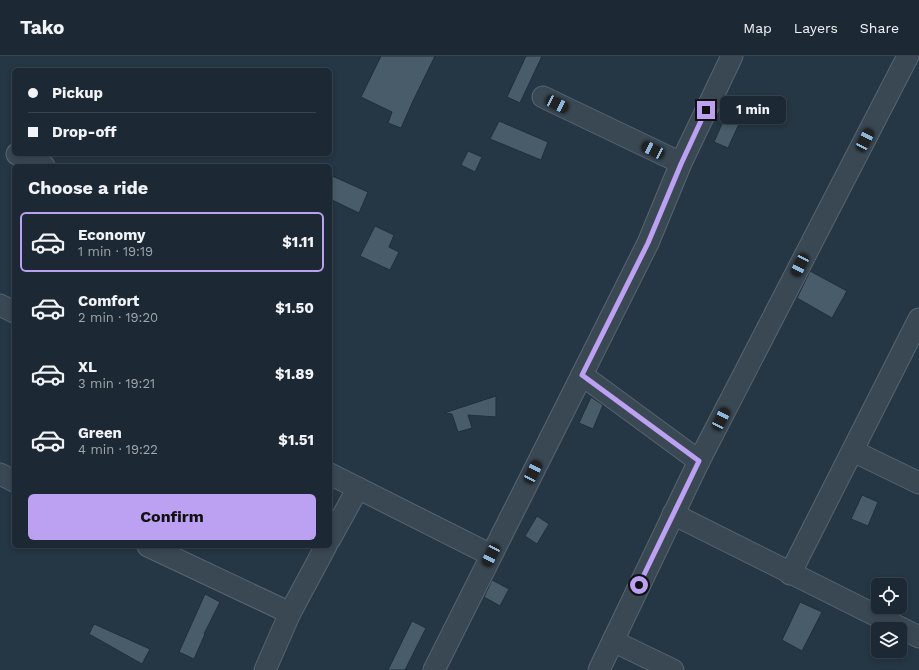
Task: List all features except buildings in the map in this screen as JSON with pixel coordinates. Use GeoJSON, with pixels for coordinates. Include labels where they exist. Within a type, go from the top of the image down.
{"type":"FeatureCollection","features":[{"type":"Feature","properties":{"kind":"street"},"geometry":{"type":"LineString","coordinates":[[434,670],[648,243],[681,164],[732,56]]}},
{"type":"Feature","properties":{"kind":"street"},"geometry":{"type":"LineString","coordinates":[[599,670],[672,514],[908,56]]}},
{"type":"Feature","properties":{"kind":"street"},"geometry":{"type":"LineString","coordinates":[[543,97],[681,164]]}},
{"type":"Feature","properties":{"kind":"street"},"geometry":{"type":"LineString","coordinates":[[0,146],[12,152]]}},
{"type":"Feature","properties":{"kind":"street"},"geometry":{"type":"LineString","coordinates":[[22,156],[40,164]]}},
{"type":"Feature","properties":{"kind":"street"},"geometry":{"type":"LineString","coordinates":[[0,305],[12,311]]}},
{"type":"Feature","properties":{"kind":"street"},"geometry":{"type":"LineString","coordinates":[[790,574],[919,319]]}},
{"type":"Feature","properties":{"kind":"street"},"geometry":{"type":"LineString","coordinates":[[582,375],[699,461]]}},
{"type":"Feature","properties":{"kind":"street"},"geometry":{"type":"LineString","coordinates":[[853,451],[919,483]]}},
{"type":"Feature","properties":{"kind":"street"},"geometry":{"type":"LineString","coordinates":[[0,474],[12,480]]}},
{"type":"Feature","properties":{"kind":"street"},"geometry":{"type":"LineString","coordinates":[[332,475],[491,555]]}},
{"type":"Feature","properties":{"kind":"street"},"geometry":{"type":"LineString","coordinates":[[332,536],[358,488]]}},
{"type":"Feature","properties":{"kind":"street"},"geometry":{"type":"LineString","coordinates":[[672,514],[919,637]]}},
{"type":"Feature","properties":{"kind":"street"},"geometry":{"type":"LineString","coordinates":[[152,548],[290,614]]}},
{"type":"Feature","properties":{"kind":"street"},"geometry":{"type":"LineString","coordinates":[[265,670],[290,614],[325,548]]}},
{"type":"Feature","properties":{"kind":"street"},"geometry":{"type":"LineString","coordinates":[[613,641],[673,670]]}},
{"type":"Feature","properties":{"kind":"route"},"geometry":{"type":"LineString","coordinates":[[639,585],[672,514],[699,461],[582,375],[648,243],[681,164],[706,110]]}}]}
